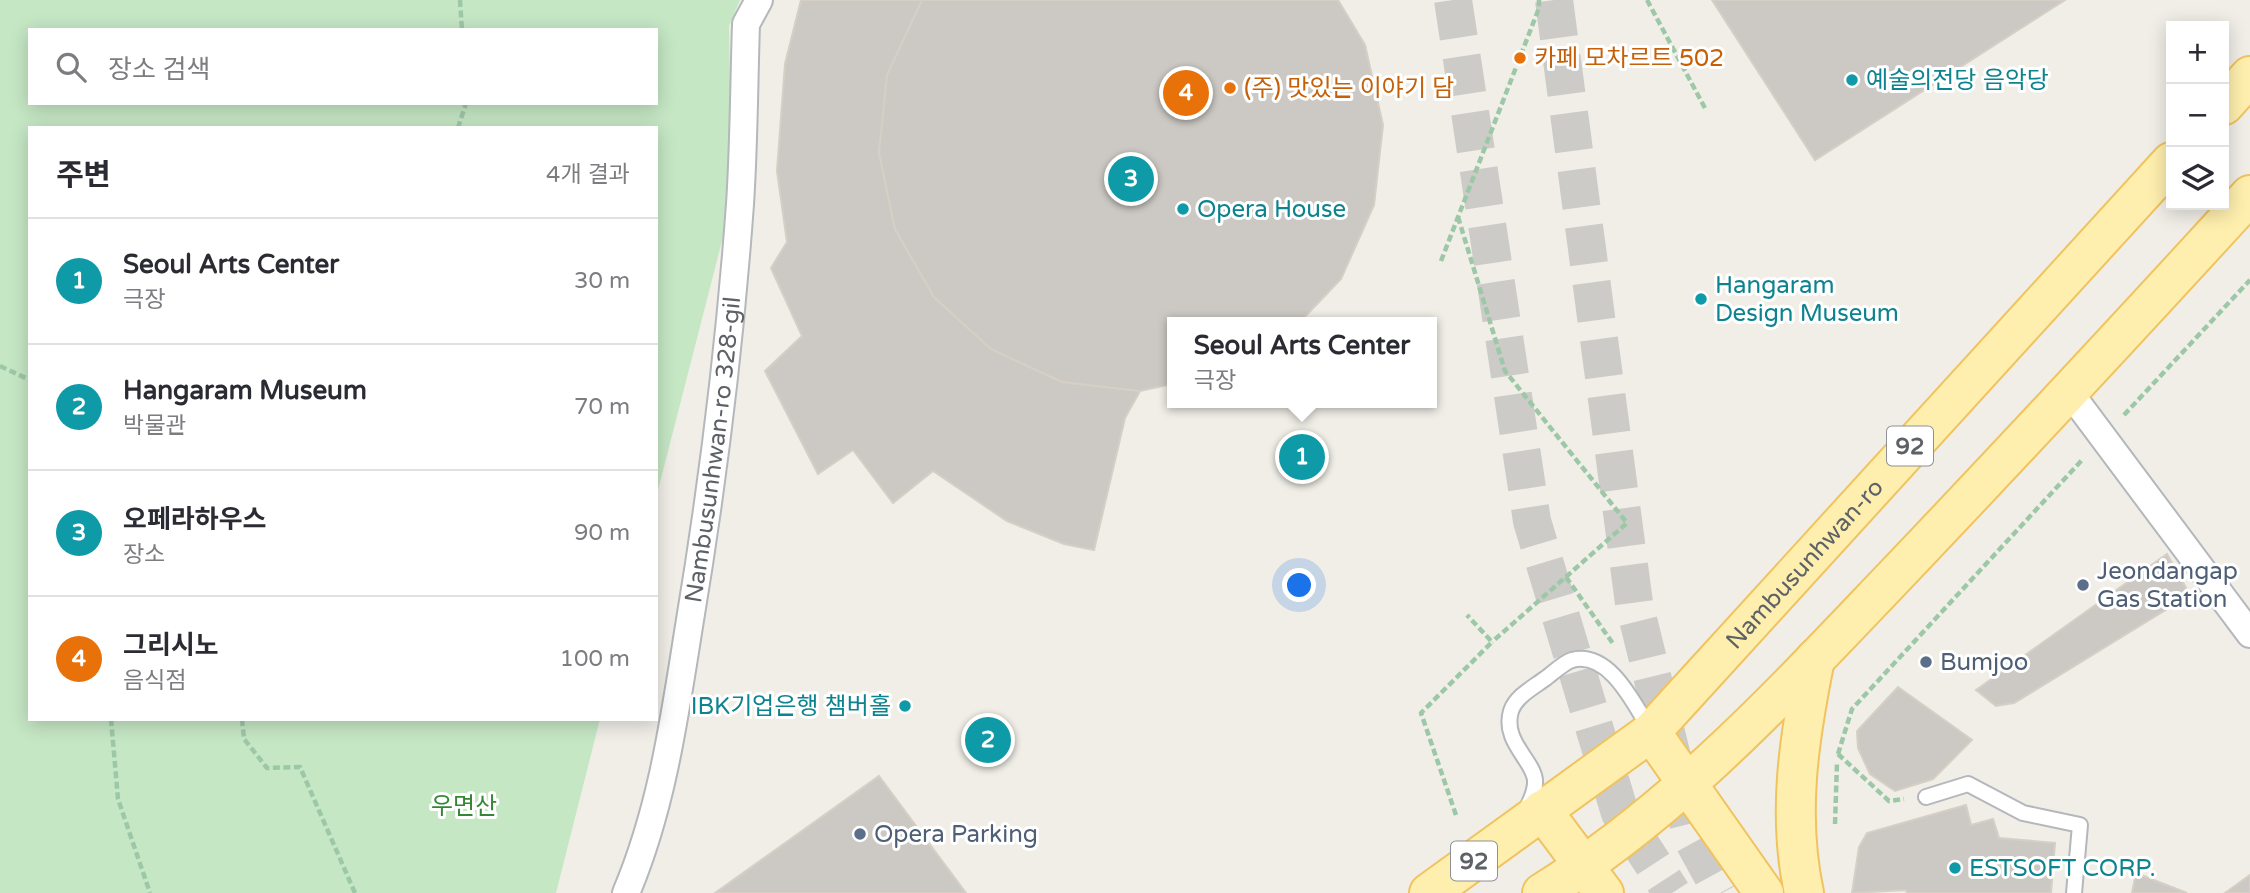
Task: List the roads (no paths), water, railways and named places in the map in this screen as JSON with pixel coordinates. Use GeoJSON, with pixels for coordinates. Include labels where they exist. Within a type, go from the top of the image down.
{"type":"FeatureCollection","features":[{"type":"Feature","properties":{"kind":"main road"},"geometry":{"type":"LineString","coordinates":[[2229,99],[2250,76]]}},
{"type":"Feature","properties":{"kind":"main road","name":"Nambusunhwan-ro"},"geometry":{"type":"LineString","coordinates":[[1429,893],[1651,732],[2166,167]]}},
{"type":"Feature","properties":{"kind":"main road"},"geometry":{"type":"LineString","coordinates":[[1542,893],[1594,880],[1815,659],[2070,393],[2250,195]]}},
{"type":"Feature","properties":{"kind":"main road"},"geometry":{"type":"LineString","coordinates":[[1804,893],[1798,867],[1794,800],[1800,730],[1815,659]]}},
{"type":"Feature","properties":{"kind":"main road"},"geometry":{"type":"LineString","coordinates":[[1651,732],[1764,893]]}},
{"type":"Feature","properties":{"kind":"main road"},"geometry":{"type":"LineString","coordinates":[[1530,819],[1594,880]]}},
{"type":"Feature","properties":{"kind":"street","name":"Nambusunhwan-ro 328-gil"},"geometry":{"type":"LineString","coordinates":[[626,893],[643,851],[668,759],[715,462],[740,204],[746,23],[759,0]]}},
{"type":"Feature","properties":{"kind":"street"},"geometry":{"type":"LineString","coordinates":[[2070,393],[2250,634]]}},
{"type":"Feature","properties":{"kind":"lane"},"geometry":{"type":"LineString","coordinates":[[1530,819],[1535,777],[1522,758],[1509,727],[1511,709],[1521,696],[1571,660],[1587,659],[1617,678],[1651,732]]}},
{"type":"Feature","properties":{"kind":"lane"},"geometry":{"type":"LineString","coordinates":[[1926,797],[1968,784],[2023,813],[2080,825],[2074,893]]}},
{"type":"Feature","properties":{"kind":"tunnel"},"geometry":{"type":"LineString","coordinates":[[1453,0],[1532,521],[1620,813],[1672,893]]}},
{"type":"Feature","properties":{"kind":"tunnel"},"geometry":{"type":"LineString","coordinates":[[1554,0],[1634,603],[1692,838],[1722,893]]}},
{"type":"Feature","properties":{"kind":"place","name":"카페 모차르트 502"},"geometry":{"type":"Point","coordinates":[1520,58]}},
{"type":"Feature","properties":{"kind":"place","name":"예술의전당 음악당"},"geometry":{"type":"Point","coordinates":[1852,80]}},
{"type":"Feature","properties":{"kind":"place","name":"(주) 맛있는 이야기 담"},"geometry":{"type":"Point","coordinates":[1230,88]}},
{"type":"Feature","properties":{"kind":"place","name":"그리시노"},"geometry":{"type":"Point","coordinates":[1186,93]}},
{"type":"Feature","properties":{"kind":"place","name":"오페라하우스"},"geometry":{"type":"Point","coordinates":[1131,179]}},
{"type":"Feature","properties":{"kind":"place","name":"Opera House"},"geometry":{"type":"Point","coordinates":[1183,209]}},
{"type":"Feature","properties":{"kind":"place","name":"Hangaram Design Museum"},"geometry":{"type":"Point","coordinates":[1701,299]}},
{"type":"Feature","properties":{"kind":"place","name":"Seoul Arts Center"},"geometry":{"type":"Point","coordinates":[1302,457]}},
{"type":"Feature","properties":{"kind":"place","name":"Jeondangap Gas Station"},"geometry":{"type":"Point","coordinates":[2083,585]}},
{"type":"Feature","properties":{"kind":"place","name":"Bumjoo"},"geometry":{"type":"Point","coordinates":[1926,662]}},
{"type":"Feature","properties":{"kind":"place","name":"IBK기업은행 챔버홀"},"geometry":{"type":"Point","coordinates":[905,706]}},
{"type":"Feature","properties":{"kind":"place","name":"Hangaram Museum"},"geometry":{"type":"Point","coordinates":[988,740]}},
{"type":"Feature","properties":{"kind":"place","name":"Opera Parking"},"geometry":{"type":"Point","coordinates":[860,834]}},
{"type":"Feature","properties":{"kind":"place","name":"ESTSOFT CORP."},"geometry":{"type":"Point","coordinates":[1955,868]}},
{"type":"Feature","properties":{"kind":"park label","name":"우면산"},"geometry":{"type":"Point","coordinates":[464,806]}}]}
